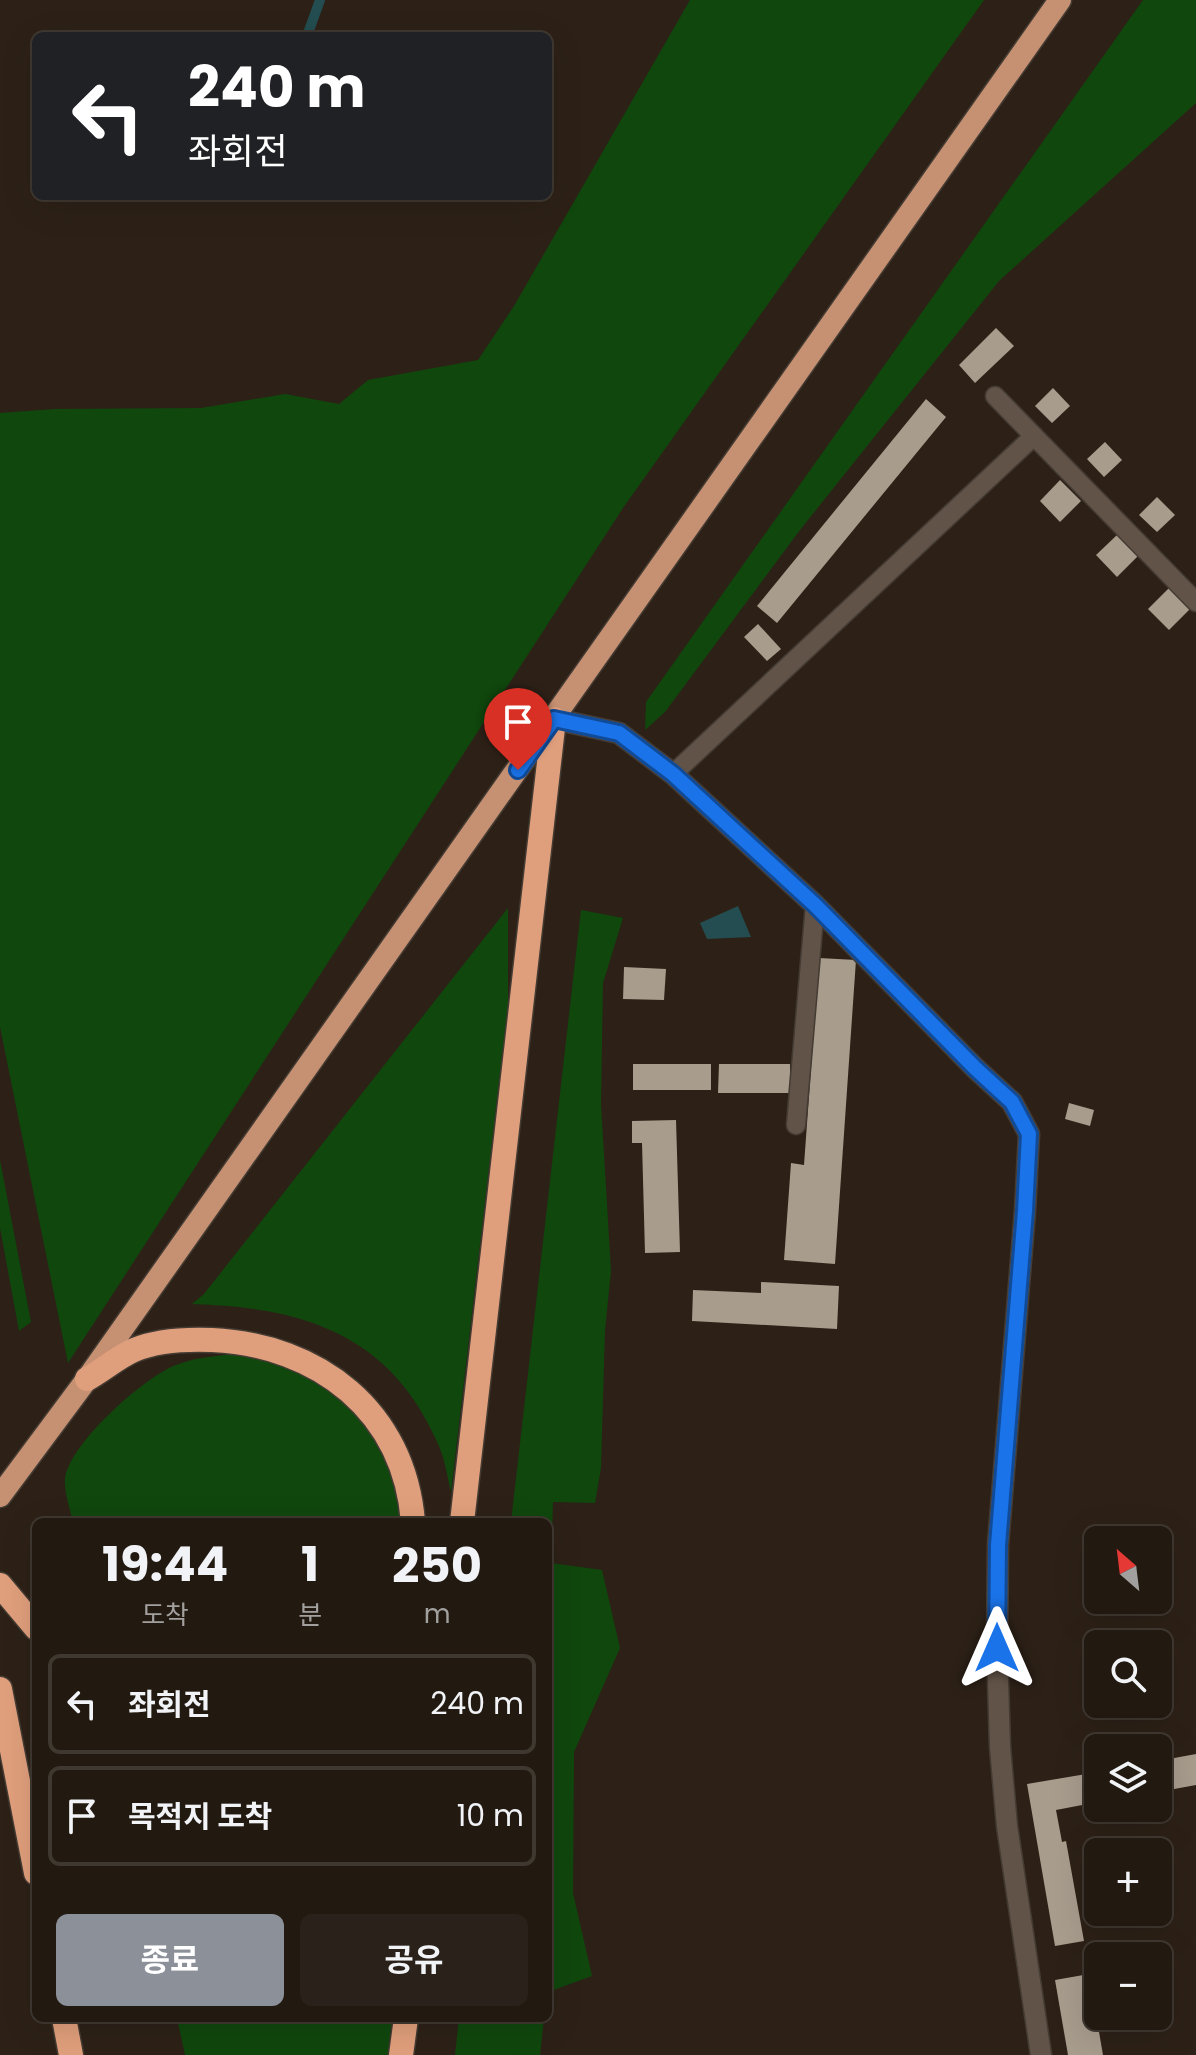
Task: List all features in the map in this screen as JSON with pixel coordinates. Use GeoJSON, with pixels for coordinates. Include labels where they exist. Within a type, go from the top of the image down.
{"type":"FeatureCollection","features":[{"type":"Feature","properties":{"kind":"highway"},"geometry":{"type":"LineString","coordinates":[[0,1496],[87,1379],[1060,0]]}},
{"type":"Feature","properties":{"kind":"highway"},"geometry":{"type":"LineString","coordinates":[[462,1518],[554,719]]}},
{"type":"Feature","properties":{"kind":"highway"},"geometry":{"type":"LineString","coordinates":[[87,1379],[135,1350],[186,1339],[244,1342],[289,1354],[322,1370],[356,1396],[385,1432],[401,1470],[413,1518]]}},
{"type":"Feature","properties":{"kind":"highway"},"geometry":{"type":"LineString","coordinates":[[4,1589],[32,1623]]}},
{"type":"Feature","properties":{"kind":"highway"},"geometry":{"type":"LineString","coordinates":[[0,1689],[32,1853]]}},
{"type":"Feature","properties":{"kind":"highway"},"geometry":{"type":"LineString","coordinates":[[65,2022],[71,2055]]}},
{"type":"Feature","properties":{"kind":"highway"},"geometry":{"type":"LineString","coordinates":[[401,2055],[405,2022]]}},
{"type":"Feature","properties":{"kind":"street"},"geometry":{"type":"LineString","coordinates":[[554,719],[619,733],[673,774],[815,905],[1012,1102],[1029,1134],[998,1545],[997,1648],[1000,1747],[1007,1826],[1041,2055]]}},
{"type":"Feature","properties":{"kind":"lane"},"geometry":{"type":"LineString","coordinates":[[995,396],[1196,602]]}},
{"type":"Feature","properties":{"kind":"lane"},"geometry":{"type":"LineString","coordinates":[[673,774],[1034,436]]}},
{"type":"Feature","properties":{"kind":"lane"},"geometry":{"type":"LineString","coordinates":[[796,1125],[815,905]]}},
{"type":"Feature","properties":{"kind":"green space"},"geometry":{"type":"Polygon","coordinates":[[[690,0],[984,0],[623,508],[68,1363],[0,1027],[0,413],[55,409],[201,408],[285,394],[339,404],[368,380],[478,360],[514,306],[690,0]]]}},
{"type":"Feature","properties":{"kind":"green space"},"geometry":{"type":"Polygon","coordinates":[[[1143,0],[1196,0],[1196,103],[999,281],[800,530],[665,712],[645,730],[646,702],[1143,0]]]}},
{"type":"Feature","properties":{"kind":"green space"},"geometry":{"type":"Polygon","coordinates":[[[508,908],[508,1005],[451,1492],[440,1450],[419,1407],[395,1377],[369,1353],[339,1334],[307,1321],[233,1306],[192,1304],[204,1294],[508,908]]]}},
{"type":"Feature","properties":{"kind":"green space"},"geometry":{"type":"Polygon","coordinates":[[[581,910],[623,918],[603,983],[601,1104],[611,1271],[605,1330],[601,1468],[595,1503],[553,1502],[552,1532],[552,1518],[511,1518],[581,910]]]}},
{"type":"Feature","properties":{"kind":"green space"},"geometry":{"type":"Polygon","coordinates":[[[0,1160],[31,1322],[19,1331],[0,1228],[0,1160]]]}},
{"type":"Feature","properties":{"kind":"green space"},"geometry":{"type":"Polygon","coordinates":[[[250,1353],[289,1363],[328,1385],[385,1441],[403,1518],[72,1518],[65,1479],[70,1465],[93,1431],[128,1397],[162,1372],[203,1358],[250,1353]]]}},
{"type":"Feature","properties":{"kind":"green space"},"geometry":{"type":"Polygon","coordinates":[[[552,1563],[602,1570],[620,1648],[574,1752],[573,1893],[592,1976],[552,1991],[552,1563]]]}},
{"type":"Feature","properties":{"kind":"green space"},"geometry":{"type":"Polygon","coordinates":[[[178,2022],[392,2022],[388,2055],[185,2055],[178,2022]]]}},
{"type":"Feature","properties":{"kind":"green space"},"geometry":{"type":"Polygon","coordinates":[[[459,2022],[544,2022],[540,2055],[455,2055],[459,2022]]]}},
{"type":"Feature","properties":{"kind":"water"},"geometry":{"type":"Polygon","coordinates":[[[738,906],[751,937],[707,939],[700,923],[738,906]]]}},
{"type":"Feature","properties":{"kind":"building"},"geometry":{"type":"Polygon","coordinates":[[[996,328],[1014,346],[975,383],[959,365],[996,328]]]}},
{"type":"Feature","properties":{"kind":"building"},"geometry":{"type":"Polygon","coordinates":[[[1053,388],[1070,406],[1052,423],[1035,406],[1053,388]]]}},
{"type":"Feature","properties":{"kind":"building"},"geometry":{"type":"Polygon","coordinates":[[[926,399],[946,417],[777,623],[757,606],[926,399]]]}},
{"type":"Feature","properties":{"kind":"building"},"geometry":{"type":"Polygon","coordinates":[[[1105,442],[1122,460],[1104,477],[1087,459],[1105,442]]]}},
{"type":"Feature","properties":{"kind":"building"},"geometry":{"type":"Polygon","coordinates":[[[1060,480],[1081,501],[1060,522],[1040,501],[1060,480]]]}},
{"type":"Feature","properties":{"kind":"building"},"geometry":{"type":"Polygon","coordinates":[[[1157,497],[1175,515],[1157,532],[1139,515],[1157,497]]]}},
{"type":"Feature","properties":{"kind":"building"},"geometry":{"type":"Polygon","coordinates":[[[1117,535],[1138,556],[1117,577],[1096,555],[1117,535]]]}},
{"type":"Feature","properties":{"kind":"building"},"geometry":{"type":"Polygon","coordinates":[[[1169,588],[1190,609],[1169,630],[1148,609],[1169,588]]]}},
{"type":"Feature","properties":{"kind":"building"},"geometry":{"type":"Polygon","coordinates":[[[758,624],[781,649],[767,661],[744,637],[758,624]]]}},
{"type":"Feature","properties":{"kind":"building"},"geometry":{"type":"Polygon","coordinates":[[[819,958],[856,960],[835,1264],[784,1260],[791,1163],[804,1165],[819,958]]]}},
{"type":"Feature","properties":{"kind":"building"},"geometry":{"type":"Polygon","coordinates":[[[624,967],[666,969],[664,1000],[623,999],[624,967]]]}},
{"type":"Feature","properties":{"kind":"building"},"geometry":{"type":"Polygon","coordinates":[[[633,1064],[711,1064],[711,1090],[633,1090],[633,1064]]]}},
{"type":"Feature","properties":{"kind":"building"},"geometry":{"type":"Polygon","coordinates":[[[719,1064],[790,1064],[790,1093],[718,1093],[719,1064]]]}},
{"type":"Feature","properties":{"kind":"building"},"geometry":{"type":"Polygon","coordinates":[[[1069,1103],[1094,1110],[1090,1126],[1065,1119],[1069,1103]]]}},
{"type":"Feature","properties":{"kind":"building"},"geometry":{"type":"Polygon","coordinates":[[[676,1120],[680,1252],[645,1253],[642,1143],[632,1143],[632,1121],[676,1120]]]}},
{"type":"Feature","properties":{"kind":"building"},"geometry":{"type":"Polygon","coordinates":[[[761,1282],[839,1286],[837,1329],[692,1321],[693,1290],[761,1293],[761,1282]]]}},
{"type":"Feature","properties":{"kind":"building"},"geometry":{"type":"Polygon","coordinates":[[[1196,1754],[1196,1785],[1172,1789],[1172,1758],[1196,1754]]]}},
{"type":"Feature","properties":{"kind":"building"},"geometry":{"type":"Polygon","coordinates":[[[1084,1774],[1084,1805],[1056,1810],[1062,1842],[1066,1841],[1084,1941],[1055,1946],[1027,1784],[1084,1774]]]}},
{"type":"Feature","properties":{"kind":"building"},"geometry":{"type":"Polygon","coordinates":[[[1084,1975],[1084,2030],[1099,2030],[1103,2055],[1068,2055],[1055,1980],[1084,1975]]]}},
{"type":"Feature","properties":{"kind":"waterway"},"geometry":{"type":"LineString","coordinates":[[308,32],[320,0]]}},
{"type":"Feature","properties":{"kind":"route"},"geometry":{"type":"LineString","coordinates":[[518,770],[554,719],[619,733],[673,774],[815,905],[1012,1102],[1029,1134],[998,1545],[997,1648]]}}]}
